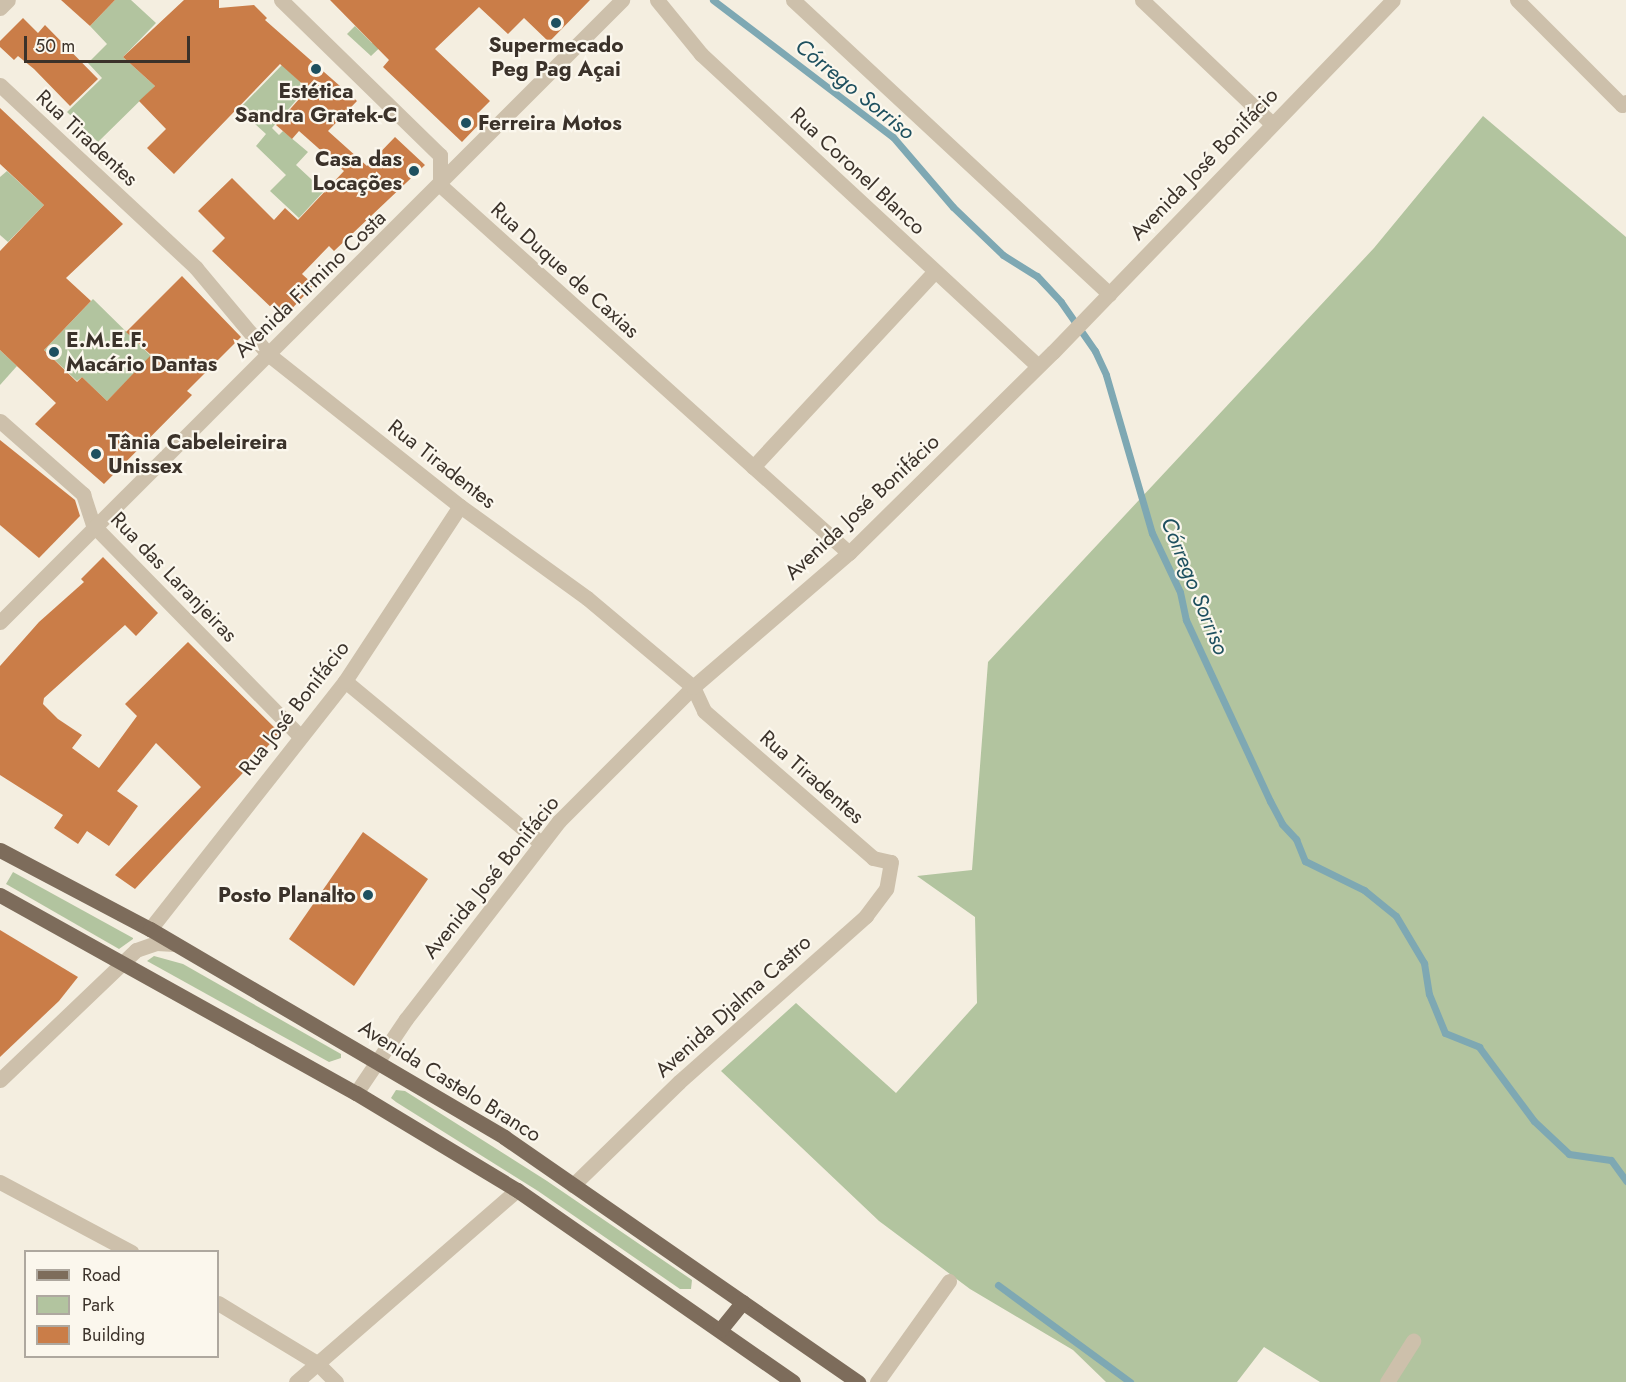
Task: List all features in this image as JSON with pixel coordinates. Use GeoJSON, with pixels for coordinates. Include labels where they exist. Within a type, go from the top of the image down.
{"type":"FeatureCollection","features":[{"type":"Feature","properties":{"kind":"main road","name":"Avenida Castelo Branco"},"geometry":{"type":"LineString","coordinates":[[0,850],[150,929],[378,1060],[573,1185],[858,1382]]}},
{"type":"Feature","properties":{"kind":"main road"},"geometry":{"type":"LineString","coordinates":[[0,895],[356,1093],[518,1190],[793,1382]]}},
{"type":"Feature","properties":{"kind":"main road"},"geometry":{"type":"LineString","coordinates":[[720,1330],[743,1302]]}},
{"type":"Feature","properties":{"kind":"street"},"geometry":{"type":"LineString","coordinates":[[0,8],[8,0]]}},
{"type":"Feature","properties":{"kind":"street"},"geometry":{"type":"LineString","coordinates":[[281,0],[440,155],[440,185]]}},
{"type":"Feature","properties":{"kind":"street","name":"Avenida Firmino Costa"},"geometry":{"type":"LineString","coordinates":[[0,622],[93,525],[440,185],[622,0]]}},
{"type":"Feature","properties":{"kind":"street","name":"Rua Coronel Blanco"},"geometry":{"type":"LineString","coordinates":[[657,0],[701,54],[1038,366]]}},
{"type":"Feature","properties":{"kind":"street"},"geometry":{"type":"LineString","coordinates":[[794,0],[1109,294]]}},
{"type":"Feature","properties":{"kind":"street"},"geometry":{"type":"LineString","coordinates":[[1142,0],[1271,123]]}},
{"type":"Feature","properties":{"kind":"street","name":"Avenida José Bonifácio"},"geometry":{"type":"LineString","coordinates":[[356,1093],[378,1060],[541,843],[693,687],[849,553],[1053,352],[1271,123],[1393,0]]}},
{"type":"Feature","properties":{"kind":"street"},"geometry":{"type":"LineString","coordinates":[[1517,0],[1624,103]]}},
{"type":"Feature","properties":{"kind":"street","name":"Rua Tiradentes"},"geometry":{"type":"LineString","coordinates":[[0,85],[196,268],[268,354],[460,506],[587,598],[693,687],[704,711],[873,858]]}},
{"type":"Feature","properties":{"kind":"street","name":"Rua Duque de Caxias"},"geometry":{"type":"LineString","coordinates":[[440,185],[849,553]]}},
{"type":"Feature","properties":{"kind":"street"},"geometry":{"type":"LineString","coordinates":[[753,467],[935,271]]}},
{"type":"Feature","properties":{"kind":"street","name":"Rua das Laranjeiras"},"geometry":{"type":"LineString","coordinates":[[0,421],[82,494],[93,525],[299,735]]}},
{"type":"Feature","properties":{"kind":"street","name":"Rua José Bonifácio"},"geometry":{"type":"LineString","coordinates":[[150,929],[299,735],[345,681],[460,506]]}},
{"type":"Feature","properties":{"kind":"street"},"geometry":{"type":"LineString","coordinates":[[345,681],[541,843]]}},
{"type":"Feature","properties":{"kind":"street","name":"Avenida Djalma Castro"},"geometry":{"type":"LineString","coordinates":[[573,1185],[679,1082],[866,916],[885,888],[891,862],[873,858]]}},
{"type":"Feature","properties":{"kind":"street"},"geometry":{"type":"LineString","coordinates":[[0,1080],[136,950],[156,943],[175,944]]}},
{"type":"Feature","properties":{"kind":"street"},"geometry":{"type":"LineString","coordinates":[[0,1182],[129,1250]]}},
{"type":"Feature","properties":{"kind":"street"},"geometry":{"type":"LineString","coordinates":[[296,1382],[518,1190]]}},
{"type":"Feature","properties":{"kind":"street"},"geometry":{"type":"LineString","coordinates":[[877,1382],[950,1281]]}},
{"type":"Feature","properties":{"kind":"street"},"geometry":{"type":"LineString","coordinates":[[219,1304],[318,1363],[336,1382]]}},
{"type":"Feature","properties":{"kind":"street"},"geometry":{"type":"LineString","coordinates":[[1387,1382],[1413,1341]]}},
{"type":"Feature","properties":{"kind":"green space"},"geometry":{"type":"Polygon","coordinates":[[[115,0],[131,0],[156,23],[123,57],[155,86],[98,142],[67,112],[102,78],[88,63],[107,44],[90,26],[115,0]]]}},
{"type":"Feature","properties":{"kind":"green space"},"geometry":{"type":"Polygon","coordinates":[[[355,26],[372,43],[383,31],[390,38],[371,56],[347,34],[355,26]]]}},
{"type":"Feature","properties":{"kind":"green space"},"geometry":{"type":"Polygon","coordinates":[[[282,65],[307,88],[272,128],[279,135],[283,131],[308,152],[296,165],[324,191],[299,218],[270,191],[286,175],[256,146],[266,134],[239,109],[282,65]]]}},
{"type":"Feature","properties":{"kind":"green space"},"geometry":{"type":"Polygon","coordinates":[[[1483,116],[1626,237],[1626,1382],[1320,1382],[1264,1347],[1237,1382],[1106,1382],[1073,1350],[970,1289],[879,1221],[721,1071],[796,1003],[896,1093],[977,1003],[975,917],[917,876],[972,870],[988,662],[1374,248],[1483,116]]]}},
{"type":"Feature","properties":{"kind":"green space"},"geometry":{"type":"Polygon","coordinates":[[[7,171],[44,205],[8,242],[0,235],[0,177],[7,171]]]}},
{"type":"Feature","properties":{"kind":"green space"},"geometry":{"type":"Polygon","coordinates":[[[93,299],[151,356],[107,401],[82,377],[77,381],[44,350],[93,299]]]}},
{"type":"Feature","properties":{"kind":"green space"},"geometry":{"type":"Polygon","coordinates":[[[0,350],[17,366],[0,385],[0,350]]]}},
{"type":"Feature","properties":{"kind":"green space"},"geometry":{"type":"Polygon","coordinates":[[[13,872],[133,939],[119,949],[6,884],[13,872]]]}},
{"type":"Feature","properties":{"kind":"green space"},"geometry":{"type":"Polygon","coordinates":[[[154,956],[183,964],[341,1054],[341,1058],[329,1062],[147,961],[154,956]]]}},
{"type":"Feature","properties":{"kind":"green space"},"geometry":{"type":"Polygon","coordinates":[[[396,1090],[405,1091],[547,1181],[692,1280],[691,1289],[680,1289],[538,1191],[396,1102],[391,1098],[396,1090]]]}},
{"type":"Feature","properties":{"kind":"building"},"geometry":{"type":"Polygon","coordinates":[[[61,0],[115,0],[90,26],[61,0]]]}},
{"type":"Feature","properties":{"kind":"building"},"geometry":{"type":"Polygon","coordinates":[[[184,0],[219,0],[219,8],[254,5],[267,18],[265,20],[357,101],[328,131],[367,166],[395,137],[425,165],[334,251],[329,246],[302,274],[314,285],[286,315],[281,310],[277,313],[212,251],[225,238],[198,211],[232,178],[274,220],[285,208],[298,220],[344,171],[299,131],[292,139],[276,125],[308,89],[280,64],[174,174],[147,148],[166,129],[139,101],[155,86],[123,57],[184,0]]]}},
{"type":"Feature","properties":{"kind":"building"},"geometry":{"type":"Polygon","coordinates":[[[330,0],[590,0],[549,42],[524,18],[508,34],[479,7],[435,49],[490,101],[478,113],[484,119],[462,142],[383,67],[389,60],[330,0]]]}},
{"type":"Feature","properties":{"kind":"building"},"geometry":{"type":"Polygon","coordinates":[[[23,18],[38,33],[45,25],[98,79],[70,106],[34,69],[18,56],[14,60],[0,47],[0,41],[23,18]]]}},
{"type":"Feature","properties":{"kind":"building"},"geometry":{"type":"Polygon","coordinates":[[[0,108],[123,224],[66,278],[91,301],[44,350],[77,382],[82,377],[107,401],[151,355],[126,332],[182,276],[241,337],[187,391],[192,395],[104,484],[35,424],[56,403],[0,350],[0,251],[44,205],[0,164],[0,108]]]}},
{"type":"Feature","properties":{"kind":"building"},"geometry":{"type":"Polygon","coordinates":[[[0,440],[75,500],[80,516],[39,558],[0,525],[0,440]]]}},
{"type":"Feature","properties":{"kind":"building"},"geometry":{"type":"Polygon","coordinates":[[[103,557],[158,613],[136,636],[125,625],[44,698],[43,704],[58,719],[82,735],[72,748],[99,768],[137,716],[125,704],[188,642],[280,733],[135,889],[115,875],[201,787],[156,743],[117,791],[138,806],[109,846],[87,831],[78,844],[54,828],[63,815],[0,775],[0,666],[39,622],[84,582],[81,579],[103,557]]]}},
{"type":"Feature","properties":{"kind":"building","name":"Posto Planalto"},"geometry":{"type":"Polygon","coordinates":[[[363,832],[428,879],[354,986],[289,939],[363,832]]]}},
{"type":"Feature","properties":{"kind":"building"},"geometry":{"type":"Polygon","coordinates":[[[0,930],[78,977],[59,1001],[0,1057],[0,930]]]}},
{"type":"Feature","properties":{"kind":"waterway","name":"Córrego Sorriso"},"geometry":{"type":"LineString","coordinates":[[713,0],[893,137],[953,207],[1003,255],[1037,276],[1061,302],[1095,351],[1106,375],[1152,533],[1180,592],[1186,620],[1270,801],[1282,824],[1296,839],[1305,861],[1364,890],[1396,916],[1424,963],[1429,994],[1445,1033],[1479,1047],[1534,1121],[1569,1154],[1611,1160],[1626,1181]]}},
{"type":"Feature","properties":{"kind":"waterway"},"geometry":{"type":"LineString","coordinates":[[998,1285],[1130,1382]]}},
{"type":"Feature","properties":{"kind":"place","name":"Supermecado Peg Pag Açai"},"geometry":{"type":"Point","coordinates":[556,23]}},
{"type":"Feature","properties":{"kind":"place","name":"Estética Sandra Gratek-C"},"geometry":{"type":"Point","coordinates":[316,69]}},
{"type":"Feature","properties":{"kind":"place","name":"Ferreira Motos"},"geometry":{"type":"Point","coordinates":[466,123]}},
{"type":"Feature","properties":{"kind":"place","name":"Casa das Locações"},"geometry":{"type":"Point","coordinates":[414,171]}},
{"type":"Feature","properties":{"kind":"place","name":"E.M.E.F. Macário Dantas"},"geometry":{"type":"Point","coordinates":[54,352]}},
{"type":"Feature","properties":{"kind":"place","name":"Tânia Cabeleireira Unissex"},"geometry":{"type":"Point","coordinates":[96,454]}},
{"type":"Feature","properties":{"kind":"place","name":"Posto Planalto"},"geometry":{"type":"Point","coordinates":[368,895]}}]}
